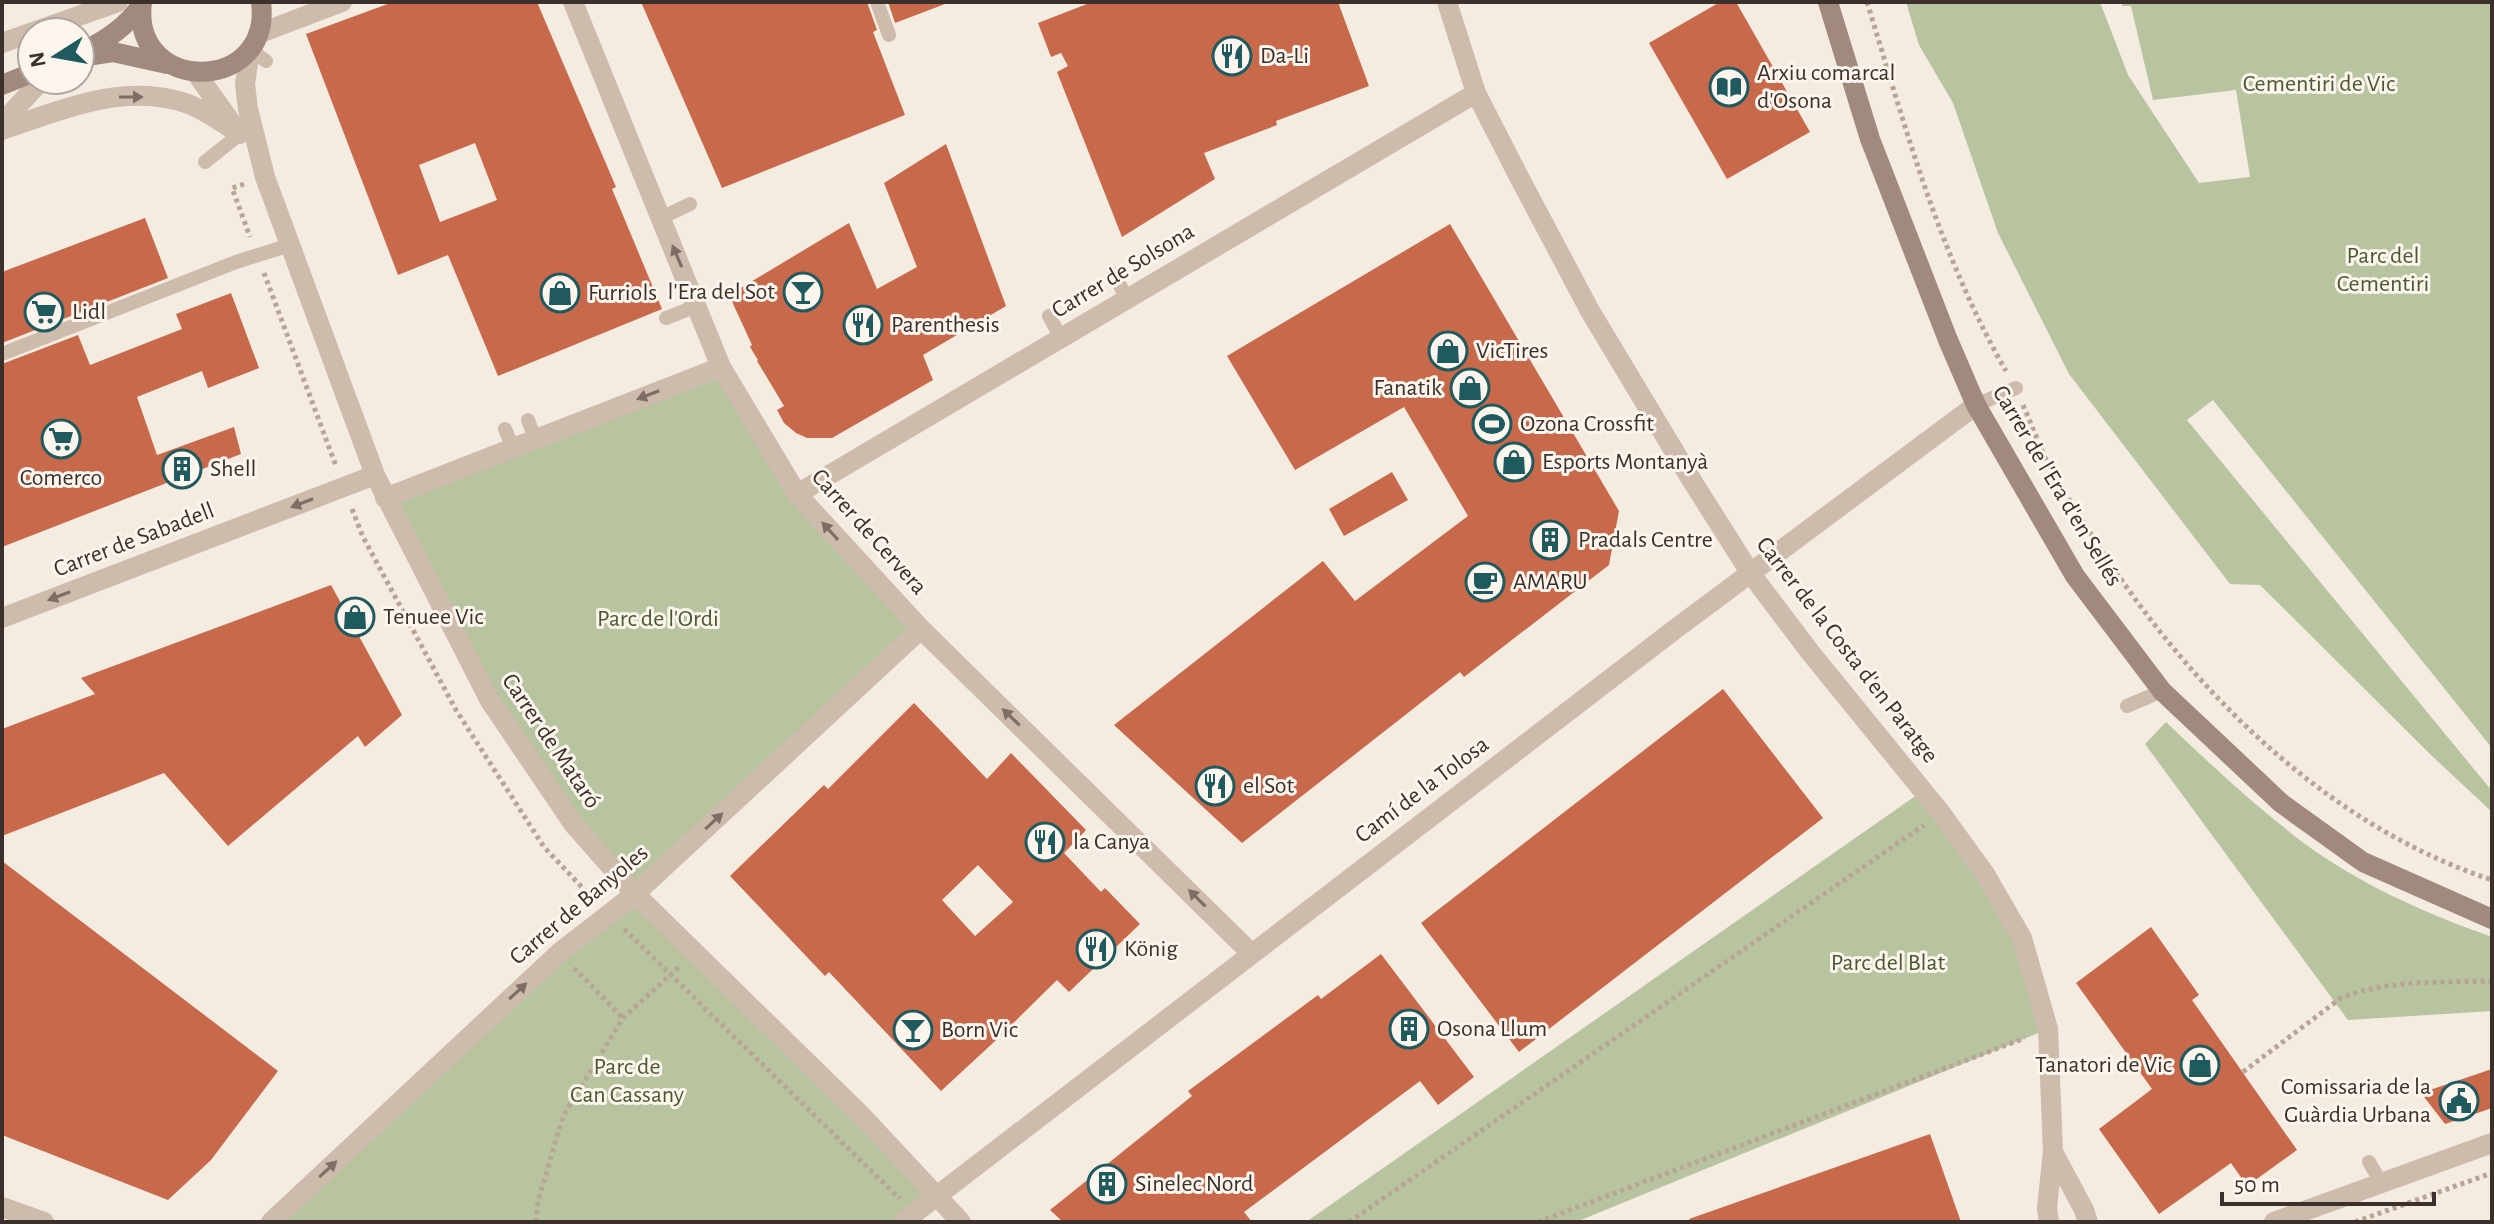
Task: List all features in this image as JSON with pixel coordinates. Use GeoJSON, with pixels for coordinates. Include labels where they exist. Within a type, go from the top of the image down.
{"type":"FeatureCollection","features":[{"type":"Feature","properties":{"kind":"street"},"geometry":{"type":"LineString","coordinates":[[2,43],[118,2]]}},
{"type":"Feature","properties":{"kind":"street"},"geometry":{"type":"LineString","coordinates":[[258,48],[261,2]]}},
{"type":"Feature","properties":{"kind":"street"},"geometry":{"type":"LineString","coordinates":[[96,54],[113,52],[151,59],[196,73],[225,69],[342,2]]}},
{"type":"Feature","properties":{"kind":"street","name":"Carrer de Cervera"},"geometry":{"type":"LineString","coordinates":[[573,2],[721,367],[797,494],[921,629],[1252,954]]}},
{"type":"Feature","properties":{"kind":"street","name":"Carrer de la Costa d'en Paratge"},"geometry":{"type":"LineString","coordinates":[[1447,2],[1476,93],[1590,311],[1751,574],[1941,813],[1985,874],[2022,938],[2048,1029],[2053,1152],[2047,1208],[2049,1222]]}},
{"type":"Feature","properties":{"kind":"street","name":"Carrer de l'Era d'en Sellés"},"geometry":{"type":"LineString","coordinates":[[1828,2],[1870,139],[1948,340],[1976,405],[2075,576],[2162,691],[2281,803],[2363,862],[2492,919]]}},
{"type":"Feature","properties":{"kind":"street"},"geometry":{"type":"LineString","coordinates":[[96,46],[133,18],[142,3]]}},
{"type":"Feature","properties":{"kind":"street"},"geometry":{"type":"LineString","coordinates":[[142,3],[142,24],[149,43],[161,58],[174,66]]}},
{"type":"Feature","properties":{"kind":"street","name":"Carrer de Mataró"},"geometry":{"type":"LineString","coordinates":[[258,48],[245,84],[265,177],[375,475],[490,701],[574,825],[635,894],[862,1116],[961,1222]]}},
{"type":"Feature","properties":{"kind":"street","name":"Carrer de Mataró"},"geometry":{"type":"LineString","coordinates":[[196,73],[217,99],[265,177]]}},
{"type":"Feature","properties":{"kind":"street","name":"Carrer de Solsona"},"geometry":{"type":"LineString","coordinates":[[797,494],[1476,93]]}},
{"type":"Feature","properties":{"kind":"street"},"geometry":{"type":"LineString","coordinates":[[2,130],[84,103],[129,95],[179,101],[210,115],[240,134]]}},
{"type":"Feature","properties":{"kind":"street"},"geometry":{"type":"LineString","coordinates":[[2,123],[27,96]]}},
{"type":"Feature","properties":{"kind":"street"},"geometry":{"type":"LineString","coordinates":[[385,498],[531,429],[721,367]]}},
{"type":"Feature","properties":{"kind":"street","name":"Camí de la Tolosa"},"geometry":{"type":"LineString","coordinates":[[903,1222],[1674,630],[1976,405]]}},
{"type":"Feature","properties":{"kind":"street","name":"Carrer de Sabadell"},"geometry":{"type":"LineString","coordinates":[[2,618],[375,475]]}},
{"type":"Feature","properties":{"kind":"street","name":"Carrer de Banyoles"},"geometry":{"type":"LineString","coordinates":[[271,1222],[559,953],[635,894],[921,629]]}},
{"type":"Feature","properties":{"kind":"street"},"geometry":{"type":"LineString","coordinates":[[2274,1222],[2492,1143]]}},
{"type":"Feature","properties":{"kind":"street"},"geometry":{"type":"LineString","coordinates":[[2053,1152],[2088,1222]]}},
{"type":"Feature","properties":{"kind":"street"},"geometry":{"type":"LineString","coordinates":[[2,1207],[44,1222]]}},
{"type":"Feature","properties":{"kind":"lane"},"geometry":{"type":"LineString","coordinates":[[877,2],[889,35]]}},
{"type":"Feature","properties":{"kind":"lane"},"geometry":{"type":"LineString","coordinates":[[205,162],[240,134]]}},
{"type":"Feature","properties":{"kind":"lane"},"geometry":{"type":"LineString","coordinates":[[661,218],[690,204]]}},
{"type":"Feature","properties":{"kind":"lane"},"geometry":{"type":"LineString","coordinates":[[2,354],[236,262],[290,245]]}},
{"type":"Feature","properties":{"kind":"lane"},"geometry":{"type":"LineString","coordinates":[[1114,274],[1127,299]]}},
{"type":"Feature","properties":{"kind":"lane"},"geometry":{"type":"LineString","coordinates":[[666,318],[697,306]]}},
{"type":"Feature","properties":{"kind":"lane"},"geometry":{"type":"LineString","coordinates":[[1049,316],[1061,338]]}},
{"type":"Feature","properties":{"kind":"lane"},"geometry":{"type":"LineString","coordinates":[[1976,405],[2016,388]]}},
{"type":"Feature","properties":{"kind":"lane"},"geometry":{"type":"LineString","coordinates":[[2127,706],[2162,691]]}},
{"type":"Feature","properties":{"kind":"lane"},"geometry":{"type":"LineString","coordinates":[[2369,1162],[2381,1182]]}},
{"type":"Feature","properties":{"kind":"path"},"geometry":{"type":"LineString","coordinates":[[1867,2],[1924,192],[1977,321],[2016,388],[2050,467],[2115,573],[2193,672],[2275,753],[2363,820],[2463,870],[2492,880]]}},
{"type":"Feature","properties":{"kind":"path"},"geometry":{"type":"LineString","coordinates":[[1349,1222],[1941,813]]}},
{"type":"Feature","properties":{"kind":"path"},"geometry":{"type":"LineString","coordinates":[[536,1222],[538,1202],[563,1116],[623,1018],[695,952]]}},
{"type":"Feature","properties":{"kind":"path"},"geometry":{"type":"LineString","coordinates":[[559,953],[623,1018]]}},
{"type":"Feature","properties":{"kind":"path"},"geometry":{"type":"LineString","coordinates":[[2243,1072],[2341,998],[2360,990],[2492,981]]}},
{"type":"Feature","properties":{"kind":"path"},"geometry":{"type":"LineString","coordinates":[[1538,1222],[2048,1029]]}},
{"type":"Feature","properties":{"kind":"path"},"geometry":{"type":"LineString","coordinates":[[2355,1222],[2492,1174]]}},
{"type":"Feature","properties":{"kind":"path"},"geometry":{"type":"LineString","coordinates":[[2362,1222],[2492,1174]]}},
{"type":"Feature","properties":{"kind":"green space"},"geometry":{"type":"Polygon","coordinates":[[[1906,2],[2100,2],[2128,75],[2199,183],[2250,177],[2236,90],[2153,100],[2131,6],[2122,6],[2122,2],[2492,2],[2492,748],[2213,400],[2187,420],[2492,791],[2492,812],[2260,585],[2230,584],[2069,374],[1998,233],[1953,103],[1919,45],[1906,2]]]}},
{"type":"Feature","properties":{"kind":"green space","name":"Parc de l'Ordi"},"geometry":{"type":"Polygon","coordinates":[[[721,367],[797,494],[921,629],[635,894],[490,701],[385,498],[721,367]]]}},
{"type":"Feature","properties":{"kind":"green space"},"geometry":{"type":"Polygon","coordinates":[[[2166,722],[2251,800],[2326,859],[2395,897],[2492,937],[2492,1011],[2348,1020],[2145,744],[2166,722]]]}},
{"type":"Feature","properties":{"kind":"green space","name":"Parc del Blat"},"geometry":{"type":"Polygon","coordinates":[[[1924,790],[2012,929],[2048,1029],[1576,1222],[1306,1222],[1924,790]]]}},
{"type":"Feature","properties":{"kind":"green space","name":"Parc de Can Cassany"},"geometry":{"type":"Polygon","coordinates":[[[635,894],[936,1197],[903,1222],[271,1222],[635,894]]]}},
{"type":"Feature","properties":{"kind":"building"},"geometry":{"type":"Polygon","coordinates":[[[393,2],[537,2],[616,187],[612,189],[662,309],[498,376],[448,255],[398,275],[306,34],[393,2]],[[475,143],[419,165],[440,222],[497,200],[475,143]]]}},
{"type":"Feature","properties":{"kind":"building"},"geometry":{"type":"Polygon","coordinates":[[[641,2],[867,2],[877,30],[873,32],[905,115],[722,188],[641,2]]]}},
{"type":"Feature","properties":{"kind":"building"},"geometry":{"type":"Polygon","coordinates":[[[888,2],[944,2],[945,4],[895,23],[888,2]]]}},
{"type":"Feature","properties":{"kind":"building"},"geometry":{"type":"Polygon","coordinates":[[[1092,2],[1338,2],[1369,86],[1276,121],[1277,125],[1204,153],[1215,179],[1122,237],[1057,72],[1068,66],[1061,53],[1051,57],[1038,23],[1092,2]]]}},
{"type":"Feature","properties":{"kind":"building","name":"Arxiu comarcal d'Osona"},"geometry":{"type":"Polygon","coordinates":[[[1720,2],[1736,2],[1810,132],[1727,179],[1649,43],[1720,2]]]}},
{"type":"Feature","properties":{"kind":"building"},"geometry":{"type":"Polygon","coordinates":[[[946,144],[1006,306],[923,355],[933,380],[832,438],[807,438],[796,433],[784,423],[777,410],[784,406],[750,347],[752,345],[729,295],[849,223],[877,289],[917,267],[884,183],[946,144]]]}},
{"type":"Feature","properties":{"kind":"building","name":"Lidl"},"geometry":{"type":"Polygon","coordinates":[[[145,218],[168,278],[2,343],[2,272],[145,218]]]}},
{"type":"Feature","properties":{"kind":"building"},"geometry":{"type":"Polygon","coordinates":[[[1450,224],[1619,511],[1609,565],[1464,677],[1460,672],[1242,843],[1114,725],[1323,561],[1355,601],[1468,516],[1404,407],[1295,470],[1227,356],[1450,224]]]}},
{"type":"Feature","properties":{"kind":"building"},"geometry":{"type":"Polygon","coordinates":[[[231,293],[259,368],[208,388],[202,371],[137,397],[157,455],[234,427],[241,454],[2,547],[2,364],[78,335],[90,365],[182,329],[176,314],[231,293]]]}},
{"type":"Feature","properties":{"kind":"building"},"geometry":{"type":"Polygon","coordinates":[[[1392,472],[1408,500],[1344,536],[1329,509],[1392,472]]]}},
{"type":"Feature","properties":{"kind":"building"},"geometry":{"type":"Polygon","coordinates":[[[331,585],[402,715],[365,747],[358,736],[228,846],[164,773],[2,836],[2,729],[95,694],[81,678],[331,585]]]}},
{"type":"Feature","properties":{"kind":"building"},"geometry":{"type":"Polygon","coordinates":[[[1723,689],[1823,818],[1519,1052],[1421,923],[1723,689]]]}},
{"type":"Feature","properties":{"kind":"building"},"geometry":{"type":"Polygon","coordinates":[[[914,703],[987,779],[1011,753],[1086,830],[1064,853],[1101,892],[1105,888],[1140,924],[1069,992],[1057,980],[941,1091],[829,972],[825,976],[730,876],[824,785],[828,789],[914,703]],[[978,865],[942,900],[975,936],[1013,902],[978,865]]]}},
{"type":"Feature","properties":{"kind":"building"},"geometry":{"type":"Polygon","coordinates":[[[2,861],[278,1071],[211,1160],[168,1200],[2,1135],[2,861]]]}},
{"type":"Feature","properties":{"kind":"building","name":"Tanatori de Vic"},"geometry":{"type":"Polygon","coordinates":[[[2151,927],[2199,995],[2192,1000],[2297,1150],[2247,1186],[2231,1163],[2159,1214],[2099,1129],[2152,1089],[2076,983],[2151,927]]]}},
{"type":"Feature","properties":{"kind":"building"},"geometry":{"type":"Polygon","coordinates":[[[1381,954],[1474,1077],[1438,1105],[1420,1081],[1244,1212],[1252,1222],[1063,1222],[1050,1210],[1192,1096],[1188,1091],[1318,995],[1321,999],[1381,954]]]}},
{"type":"Feature","properties":{"kind":"building","name":"Comissaria de la Guàrdia Urbana"},"geometry":{"type":"Polygon","coordinates":[[[2492,1069],[2492,1108],[2445,1124],[2421,1093],[2492,1069]]]}},
{"type":"Feature","properties":{"kind":"building"},"geometry":{"type":"Polygon","coordinates":[[[1930,1134],[1961,1222],[1690,1222],[1689,1219],[1930,1134]]]}},
{"type":"Feature","properties":{"kind":"place","name":"Da-Li"},"geometry":{"type":"Point","coordinates":[1232,56]}},
{"type":"Feature","properties":{"kind":"place","name":"Arxiu comarcal d'Osona"},"geometry":{"type":"Point","coordinates":[1729,87]}},
{"type":"Feature","properties":{"kind":"place","name":"l'Era del Sot"},"geometry":{"type":"Point","coordinates":[803,292]}},
{"type":"Feature","properties":{"kind":"place","name":"Furriols"},"geometry":{"type":"Point","coordinates":[560,293]}},
{"type":"Feature","properties":{"kind":"place","name":"Lidl"},"geometry":{"type":"Point","coordinates":[44,312]}},
{"type":"Feature","properties":{"kind":"place","name":"Parenthesis"},"geometry":{"type":"Point","coordinates":[863,325]}},
{"type":"Feature","properties":{"kind":"place","name":"VicTires"},"geometry":{"type":"Point","coordinates":[1448,351]}},
{"type":"Feature","properties":{"kind":"place","name":"Fanatik"},"geometry":{"type":"Point","coordinates":[1470,388]}},
{"type":"Feature","properties":{"kind":"place","name":"Ozona Crossfit"},"geometry":{"type":"Point","coordinates":[1492,424]}},
{"type":"Feature","properties":{"kind":"place","name":"Comerco"},"geometry":{"type":"Point","coordinates":[61,439]}},
{"type":"Feature","properties":{"kind":"place","name":"Esports Montanyà"},"geometry":{"type":"Point","coordinates":[1514,462]}},
{"type":"Feature","properties":{"kind":"place","name":"Shell"},"geometry":{"type":"Point","coordinates":[182,469]}},
{"type":"Feature","properties":{"kind":"place","name":"Pradals Centre"},"geometry":{"type":"Point","coordinates":[1550,540]}},
{"type":"Feature","properties":{"kind":"place","name":"AMARU"},"geometry":{"type":"Point","coordinates":[1485,582]}},
{"type":"Feature","properties":{"kind":"place","name":"Tenuee Vic"},"geometry":{"type":"Point","coordinates":[355,617]}},
{"type":"Feature","properties":{"kind":"place","name":"el Sot"},"geometry":{"type":"Point","coordinates":[1215,786]}},
{"type":"Feature","properties":{"kind":"place","name":"la Canya"},"geometry":{"type":"Point","coordinates":[1045,842]}},
{"type":"Feature","properties":{"kind":"place","name":"König"},"geometry":{"type":"Point","coordinates":[1096,949]}},
{"type":"Feature","properties":{"kind":"place","name":"Osona Llum"},"geometry":{"type":"Point","coordinates":[1409,1029]}},
{"type":"Feature","properties":{"kind":"place","name":"Born Vic"},"geometry":{"type":"Point","coordinates":[913,1030]}},
{"type":"Feature","properties":{"kind":"place","name":"Tanatori de Vic"},"geometry":{"type":"Point","coordinates":[2200,1065]}},
{"type":"Feature","properties":{"kind":"place","name":"Comissaria de la Guàrdia Urbana"},"geometry":{"type":"Point","coordinates":[2459,1101]}},
{"type":"Feature","properties":{"kind":"place","name":"Sinelec Nord"},"geometry":{"type":"Point","coordinates":[1107,1184]}},
{"type":"Feature","properties":{"kind":"park label","name":"Cementiri de Vic"},"geometry":{"type":"Point","coordinates":[2319,84]}},
{"type":"Feature","properties":{"kind":"park label","name":"Parc del Cementiri"},"geometry":{"type":"Point","coordinates":[2383,270]}}]}
